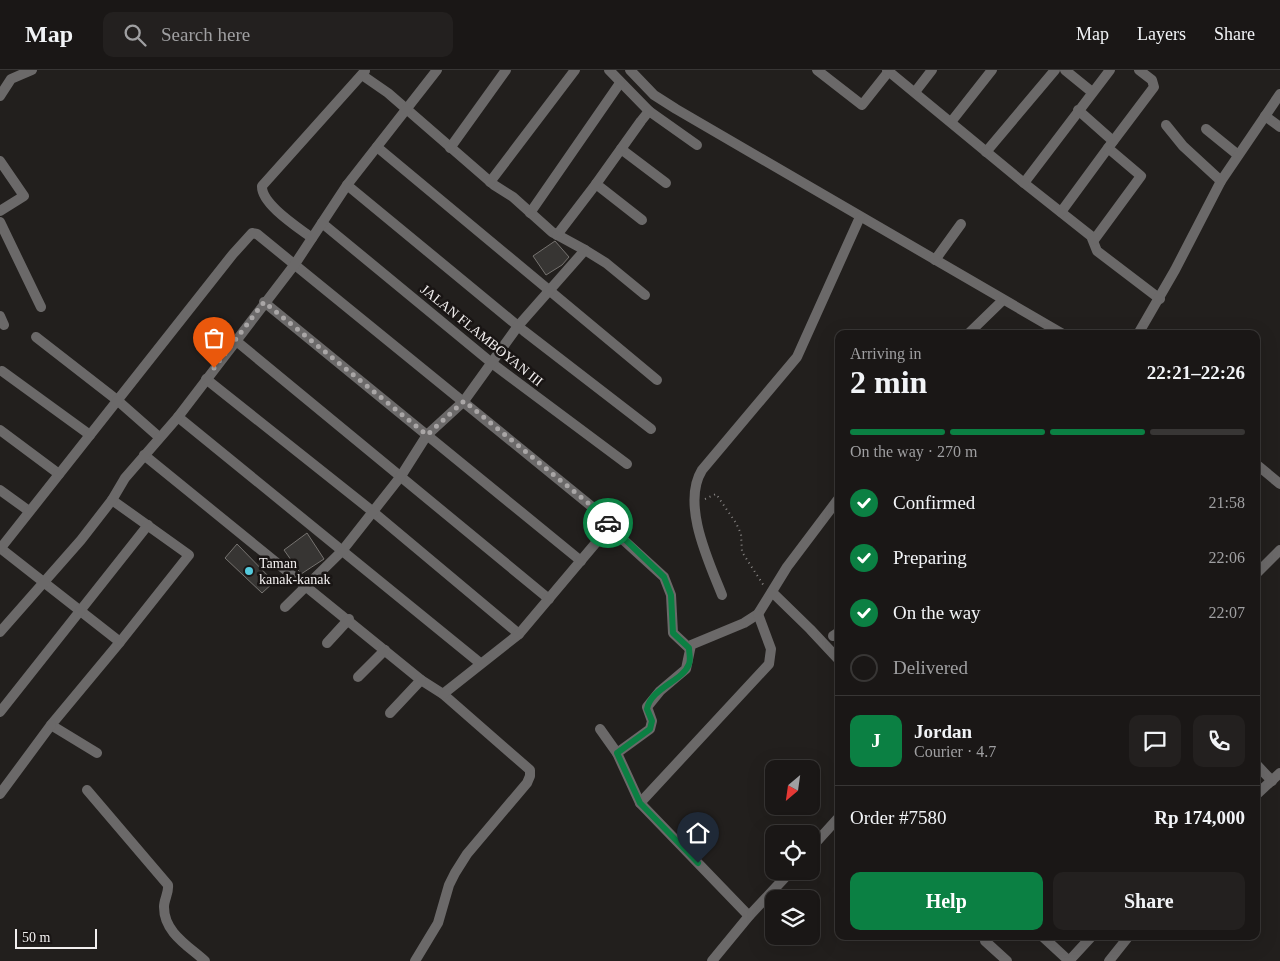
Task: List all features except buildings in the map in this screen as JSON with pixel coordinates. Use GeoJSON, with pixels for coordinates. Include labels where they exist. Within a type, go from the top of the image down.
{"type":"FeatureCollection","features":[{"type":"Feature","properties":{"kind":"street"},"geometry":{"type":"LineString","coordinates":[[0,96],[11,80],[32,70]]}},
{"type":"Feature","properties":{"kind":"street"},"geometry":{"type":"LineString","coordinates":[[0,632],[81,540],[112,500],[125,478],[178,417],[264,302],[295,264],[347,186],[437,70]]}},
{"type":"Feature","properties":{"kind":"street"},"geometry":{"type":"LineString","coordinates":[[450,148],[506,70]]}},
{"type":"Feature","properties":{"kind":"street"},"geometry":{"type":"LineString","coordinates":[[490,182],[575,70]]}},
{"type":"Feature","properties":{"kind":"street"},"geometry":{"type":"LineString","coordinates":[[609,70],[620,82],[649,102],[696,144]]}},
{"type":"Feature","properties":{"kind":"street"},"geometry":{"type":"LineString","coordinates":[[630,70],[649,102],[738,144],[860,217],[1057,330]]}},
{"type":"Feature","properties":{"kind":"street"},"geometry":{"type":"LineString","coordinates":[[817,70],[862,105],[888,71],[1094,240],[1097,251],[1160,298]]}},
{"type":"Feature","properties":{"kind":"street"},"geometry":{"type":"LineString","coordinates":[[915,92],[932,70]]}},
{"type":"Feature","properties":{"kind":"street"},"geometry":{"type":"LineString","coordinates":[[951,122],[992,70]]}},
{"type":"Feature","properties":{"kind":"street"},"geometry":{"type":"LineString","coordinates":[[986,152],[1055,70]]}},
{"type":"Feature","properties":{"kind":"street"},"geometry":{"type":"LineString","coordinates":[[1065,70],[1092,92]]}},
{"type":"Feature","properties":{"kind":"street"},"geometry":{"type":"LineString","coordinates":[[1024,183],[1110,70]]}},
{"type":"Feature","properties":{"kind":"street"},"geometry":{"type":"LineString","coordinates":[[1061,212],[1154,87],[1152,80],[1139,70]]}},
{"type":"Feature","properties":{"kind":"street"},"geometry":{"type":"LineString","coordinates":[[312,238],[278,211],[264,197],[262,186],[364,72],[490,182],[510,194],[557,235],[606,263],[645,295]]}},
{"type":"Feature","properties":{"kind":"street"},"geometry":{"type":"LineString","coordinates":[[530,213],[620,82]]}},
{"type":"Feature","properties":{"kind":"street"},"geometry":{"type":"LineString","coordinates":[[1140,330],[1160,298],[1221,181],[1280,94]]}},
{"type":"Feature","properties":{"kind":"street"},"geometry":{"type":"LineString","coordinates":[[557,235],[621,149],[649,102]]}},
{"type":"Feature","properties":{"kind":"street"},"geometry":{"type":"LineString","coordinates":[[1078,110],[1141,176],[1094,240]]}},
{"type":"Feature","properties":{"kind":"street"},"geometry":{"type":"LineString","coordinates":[[1265,116],[1280,127]]}},
{"type":"Feature","properties":{"kind":"street"},"geometry":{"type":"LineString","coordinates":[[1166,125],[1183,146],[1221,181]]}},
{"type":"Feature","properties":{"kind":"street"},"geometry":{"type":"LineString","coordinates":[[1206,129],[1238,155]]}},
{"type":"Feature","properties":{"kind":"street"},"geometry":{"type":"LineString","coordinates":[[377,147],[657,380]]}},
{"type":"Feature","properties":{"kind":"street"},"geometry":{"type":"LineString","coordinates":[[621,149],[666,182]]}},
{"type":"Feature","properties":{"kind":"street"},"geometry":{"type":"LineString","coordinates":[[0,161],[24,196],[0,212]]}},
{"type":"Feature","properties":{"kind":"street"},"geometry":{"type":"LineString","coordinates":[[596,184],[642,220]]}},
{"type":"Feature","properties":{"kind":"street"},"geometry":{"type":"LineString","coordinates":[[347,186],[518,326],[651,429]]}},
{"type":"Feature","properties":{"kind":"street"},"geometry":{"type":"LineString","coordinates":[[722,596],[700,539],[695,483],[702,470],[796,357],[860,217]]}},
{"type":"Feature","properties":{"kind":"street"},"geometry":{"type":"LineString","coordinates":[[0,222],[41,307]]}},
{"type":"Feature","properties":{"kind":"street","name":"JALAN FLAMBOYAN III"},"geometry":{"type":"LineString","coordinates":[[322,223],[493,364],[627,464]]}},
{"type":"Feature","properties":{"kind":"street"},"geometry":{"type":"LineString","coordinates":[[935,260],[961,224]]}},
{"type":"Feature","properties":{"kind":"street"},"geometry":{"type":"LineString","coordinates":[[120,642],[0,549],[252,233],[263,238],[607,519],[608,525],[605,532],[519,634],[443,694]]}},
{"type":"Feature","properties":{"kind":"street"},"geometry":{"type":"LineString","coordinates":[[285,607],[342,551],[401,476],[427,435],[464,401],[493,364],[518,326],[585,250]]}},
{"type":"Feature","properties":{"kind":"street"},"geometry":{"type":"LineString","coordinates":[[972,330],[1003,300]]}},
{"type":"Feature","properties":{"kind":"street"},"geometry":{"type":"LineString","coordinates":[[264,302],[581,561]]}},
{"type":"Feature","properties":{"kind":"street"},"geometry":{"type":"LineString","coordinates":[[36,337],[117,400],[159,437]]}},
{"type":"Feature","properties":{"kind":"street"},"geometry":{"type":"LineString","coordinates":[[235,340],[549,600]]}},
{"type":"Feature","properties":{"kind":"street"},"geometry":{"type":"LineString","coordinates":[[2,371],[90,435]]}},
{"type":"Feature","properties":{"kind":"street"},"geometry":{"type":"LineString","coordinates":[[206,379],[372,511],[519,634]]}},
{"type":"Feature","properties":{"kind":"street"},"geometry":{"type":"LineString","coordinates":[[178,417],[480,663]]}},
{"type":"Feature","properties":{"kind":"street"},"geometry":{"type":"LineString","coordinates":[[0,430],[59,474]]}},
{"type":"Feature","properties":{"kind":"street"},"geometry":{"type":"LineString","coordinates":[[144,455],[422,680],[443,694],[530,770],[530,776],[467,854],[455,873],[449,885],[438,923],[414,961]]}},
{"type":"Feature","properties":{"kind":"street"},"geometry":{"type":"LineString","coordinates":[[1260,467],[1280,484]]}},
{"type":"Feature","properties":{"kind":"street"},"geometry":{"type":"LineString","coordinates":[[0,490],[29,511]]}},
{"type":"Feature","properties":{"kind":"street"},"geometry":{"type":"LineString","coordinates":[[0,794],[51,725],[189,555],[112,500]]}},
{"type":"Feature","properties":{"kind":"street"},"geometry":{"type":"LineString","coordinates":[[689,648],[694,643],[738,626],[758,614],[787,567],[835,503]]}},
{"type":"Feature","properties":{"kind":"street"},"geometry":{"type":"LineString","coordinates":[[0,712],[78,611],[148,525]]}},
{"type":"Feature","properties":{"kind":"street"},"geometry":{"type":"LineString","coordinates":[[608,525],[664,577],[671,595],[673,633],[689,648],[690,660],[686,669],[660,691],[647,707],[652,721],[650,729],[617,753]]}},
{"type":"Feature","properties":{"kind":"street"},"geometry":{"type":"LineString","coordinates":[[1260,570],[1280,550]]}},
{"type":"Feature","properties":{"kind":"street"},"geometry":{"type":"LineString","coordinates":[[772,592],[810,628],[835,656]]}},
{"type":"Feature","properties":{"kind":"street"},"geometry":{"type":"LineString","coordinates":[[640,803],[769,664],[771,649],[758,614]]}},
{"type":"Feature","properties":{"kind":"street"},"geometry":{"type":"LineString","coordinates":[[327,643],[349,620]]}},
{"type":"Feature","properties":{"kind":"street"},"geometry":{"type":"LineString","coordinates":[[358,677],[385,650]]}},
{"type":"Feature","properties":{"kind":"street"},"geometry":{"type":"LineString","coordinates":[[390,713],[422,680]]}},
{"type":"Feature","properties":{"kind":"street"},"geometry":{"type":"LineString","coordinates":[[51,725],[97,753]]}},
{"type":"Feature","properties":{"kind":"street"},"geometry":{"type":"LineString","coordinates":[[600,729],[617,753],[640,803],[749,916]]}},
{"type":"Feature","properties":{"kind":"street"},"geometry":{"type":"LineString","coordinates":[[1260,768],[1272,781]]}},
{"type":"Feature","properties":{"kind":"street"},"geometry":{"type":"LineString","coordinates":[[1260,792],[1280,773]]}},
{"type":"Feature","properties":{"kind":"street"},"geometry":{"type":"LineString","coordinates":[[87,790],[168,885],[164,904],[167,926],[205,961]]}},
{"type":"Feature","properties":{"kind":"street"},"geometry":{"type":"LineString","coordinates":[[820,838],[835,821]]}},
{"type":"Feature","properties":{"kind":"street"},"geometry":{"type":"LineString","coordinates":[[712,961],[749,916],[783,880]]}},
{"type":"Feature","properties":{"kind":"street"},"geometry":{"type":"LineString","coordinates":[[1046,940],[1069,961],[1088,940]]}},
{"type":"Feature","properties":{"kind":"street"},"geometry":{"type":"LineString","coordinates":[[1109,961],[1126,940]]}},
{"type":"Feature","properties":{"kind":"street"},"geometry":{"type":"LineString","coordinates":[[985,941],[1007,961]]}},
{"type":"Feature","properties":{"kind":"path"},"geometry":{"type":"LineString","coordinates":[[696,507],[713,494],[718,494],[741,534],[741,547],[744,557],[760,582],[772,592]]}},
{"type":"Feature","properties":{"kind":"way so far"},"geometry":{"type":"LineString","coordinates":[[214,368],[264,302],[427,435],[464,401],[607,519],[608,523]]}},
{"type":"Feature","properties":{"kind":"place","name":"Taman kanak-kanak"},"geometry":{"type":"Point","coordinates":[249,571]}},
{"type":"Feature","properties":{"kind":"route"},"geometry":{"type":"LineString","coordinates":[[608,523],[634,549],[657,568],[668,583],[672,606],[671,628],[675,637],[689,648],[690,660],[686,669],[649,703],[647,709],[652,721],[650,729],[617,753],[634,794],[640,803],[698,863]]}}]}
